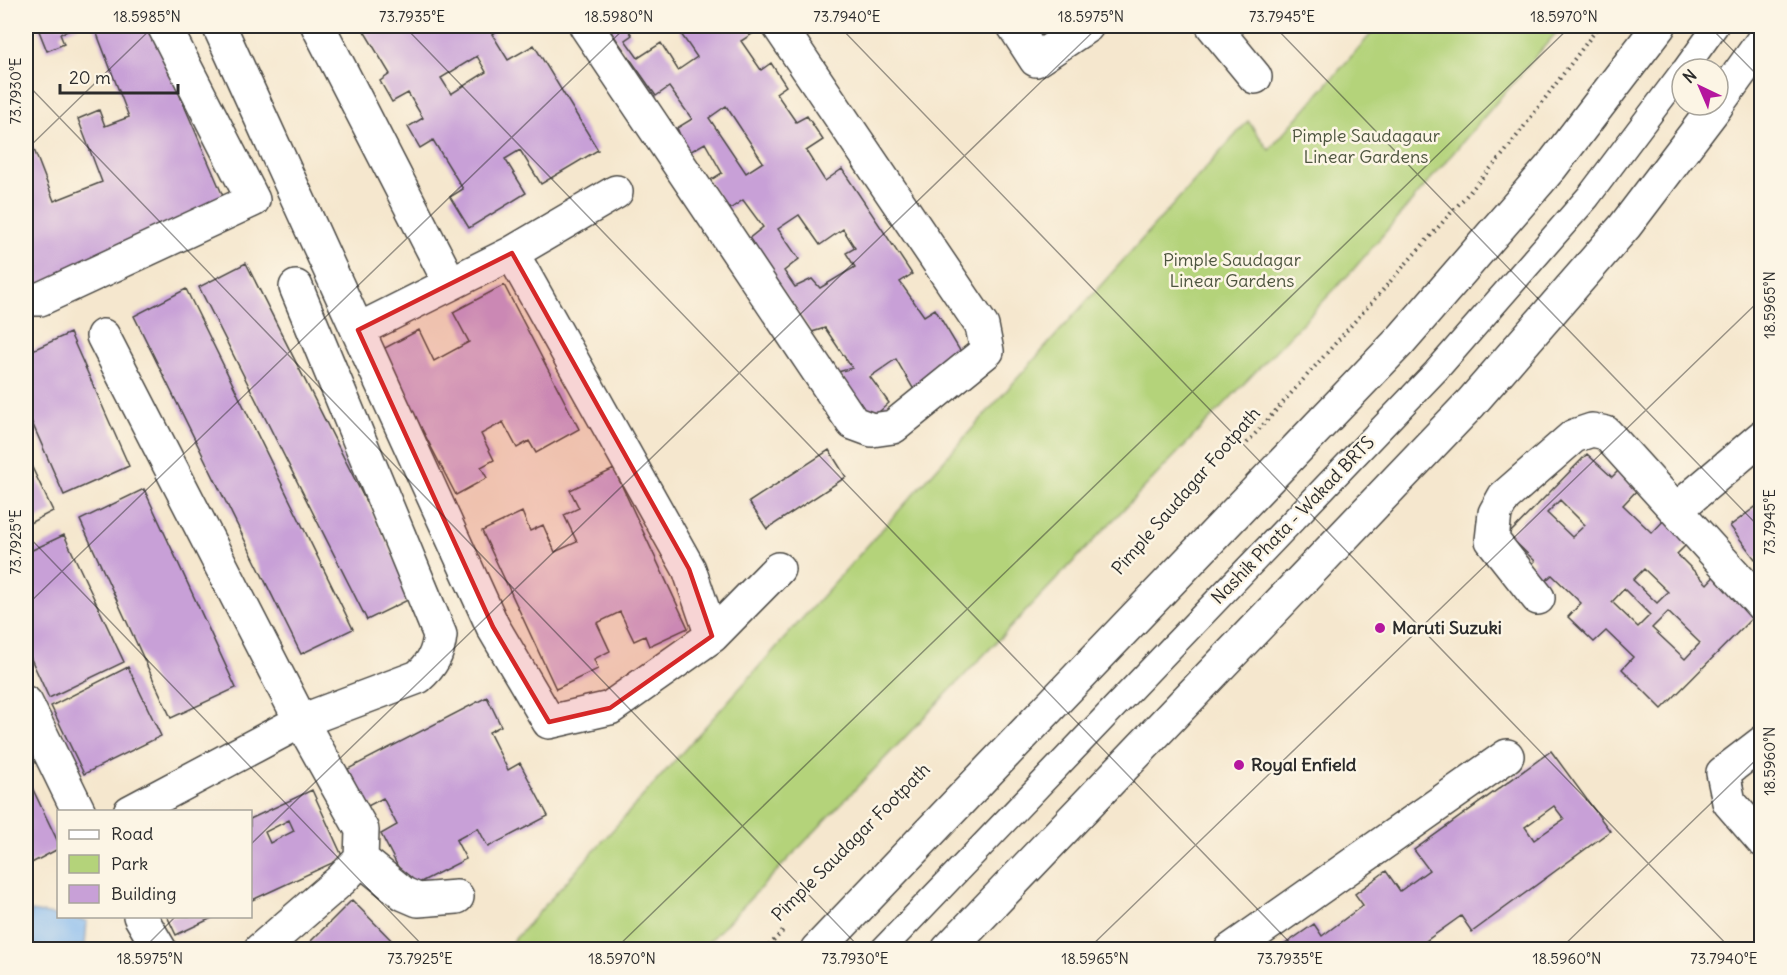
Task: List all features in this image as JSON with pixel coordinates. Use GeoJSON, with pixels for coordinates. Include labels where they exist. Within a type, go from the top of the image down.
{"type":"FeatureCollection","features":[{"type":"Feature","properties":{"kind":"street"},"geometry":{"type":"LineString","coordinates":[[26,299],[40,299],[253,200],[164,26]]}},
{"type":"Feature","properties":{"kind":"street"},"geometry":{"type":"LineString","coordinates":[[219,26],[493,627],[549,722],[610,708],[712,636],[778,569]]}},
{"type":"Feature","properties":{"kind":"street"},"geometry":{"type":"LineString","coordinates":[[318,26],[450,283]]}},
{"type":"Feature","properties":{"kind":"street"},"geometry":{"type":"LineString","coordinates":[[586,26],[853,423],[872,430],[893,427],[987,351],[982,326],[779,26]]}},
{"type":"Feature","properties":{"kind":"street"},"geometry":{"type":"LineString","coordinates":[[1014,26],[1036,60],[1087,26]]}},
{"type":"Feature","properties":{"kind":"street"},"geometry":{"type":"LineString","coordinates":[[1213,26],[1255,77]]}},
{"type":"Feature","properties":{"kind":"street"},"geometry":{"type":"LineString","coordinates":[[817,950],[1401,340],[1551,167],[1659,26]]}},
{"type":"Feature","properties":{"kind":"street"},"geometry":{"type":"LineString","coordinates":[[1730,86],[1761,42]]}},
{"type":"Feature","properties":{"kind":"street"},"geometry":{"type":"LineString","coordinates":[[948,950],[1471,403],[1625,226],[1707,117]]}},
{"type":"Feature","properties":{"kind":"street"},"geometry":{"type":"LineString","coordinates":[[358,330],[512,253],[616,192]]}},
{"type":"Feature","properties":{"kind":"street"},"geometry":{"type":"LineString","coordinates":[[512,253],[689,568],[712,636]]}},
{"type":"Feature","properties":{"kind":"street"},"geometry":{"type":"LineString","coordinates":[[134,810],[301,721],[418,677],[430,666],[438,650],[440,635],[296,287]]}},
{"type":"Feature","properties":{"kind":"street"},"geometry":{"type":"LineString","coordinates":[[103,336],[301,721],[362,830],[361,859],[341,880],[260,950]]}},
{"type":"Feature","properties":{"kind":"street"},"geometry":{"type":"LineString","coordinates":[[1538,598],[1492,540],[1495,513],[1504,497],[1574,436],[1592,430],[1606,433],[1761,605]]}},
{"type":"Feature","properties":{"kind":"street"},"geometry":{"type":"LineString","coordinates":[[1676,510],[1761,437]]}},
{"type":"Feature","properties":{"kind":"street"},"geometry":{"type":"LineString","coordinates":[[26,703],[78,810]]}},
{"type":"Feature","properties":{"kind":"street"},"geometry":{"type":"LineString","coordinates":[[1761,743],[1723,772],[1729,802],[1761,840]]}},
{"type":"Feature","properties":{"kind":"street"},"geometry":{"type":"LineString","coordinates":[[1231,950],[1507,756]]}},
{"type":"Feature","properties":{"kind":"street"},"geometry":{"type":"LineString","coordinates":[[361,859],[404,894],[418,900],[457,897]]}},
{"type":"Feature","properties":{"kind":"street"},"geometry":{"type":"LineString","coordinates":[[141,918],[160,950]]}},
{"type":"Feature","properties":{"kind":"lane","name":"Nashik Phata - Wakad BRTS"},"geometry":{"type":"LineString","coordinates":[[1693,57],[1716,26]]}},
{"type":"Feature","properties":{"kind":"lane","name":"Nashik Phata - Wakad BRTS"},"geometry":{"type":"LineString","coordinates":[[882,950],[1436,371],[1588,197],[1670,88]]}},
{"type":"Feature","properties":{"kind":"path","name":"Pimple Saudagar Footpath"},"geometry":{"type":"LineString","coordinates":[[1246,444],[1505,152],[1599,26]]}},
{"type":"Feature","properties":{"kind":"path","name":"Pimple Saudagar Footpath"},"geometry":{"type":"LineString","coordinates":[[765,950],[790,924]]}},
{"type":"Feature","properties":{"kind":"highlighted area"},"geometry":{"type":"Polygon","coordinates":[[[512,253],[689,569],[712,636],[610,708],[549,722],[493,627],[358,330],[512,253]]]}},
{"type":"Feature","properties":{"kind":"green space","name":"Pimple Saudagar Linear Gardens"},"geometry":{"type":"Polygon","coordinates":[[[1378,26],[1562,26],[1352,271],[702,949],[506,949],[1248,121],[1269,150],[1378,26]]]}},
{"type":"Feature","properties":{"kind":"water"},"geometry":{"type":"Polygon","coordinates":[[[31,911],[57,916],[57,918],[87,921],[85,946],[26,948],[31,911]]]}},
{"type":"Feature","properties":{"kind":"building"},"geometry":{"type":"Polygon","coordinates":[[[37,26],[80,26],[60,34],[64,44],[47,51],[37,26]]]}},
{"type":"Feature","properties":{"kind":"building"},"geometry":{"type":"Polygon","coordinates":[[[94,26],[150,26],[229,210],[39,292],[26,259],[26,129],[54,201],[102,182],[78,119],[99,110],[105,126],[129,117],[94,26]]]}},
{"type":"Feature","properties":{"kind":"building"},"geometry":{"type":"Polygon","coordinates":[[[361,26],[507,26],[492,34],[508,60],[534,45],[598,150],[541,184],[520,150],[505,159],[526,193],[469,228],[450,197],[463,189],[433,140],[420,148],[408,127],[423,118],[408,93],[392,102],[380,81],[390,74],[361,26]],[[477,56],[441,78],[451,94],[486,72],[477,56]]]}},
{"type":"Feature","properties":{"kind":"building"},"geometry":{"type":"Polygon","coordinates":[[[607,26],[632,26],[627,28],[632,35],[625,40],[638,58],[661,43],[678,70],[697,57],[679,31],[687,26],[746,26],[752,34],[741,41],[761,70],[771,63],[786,86],[776,93],[796,122],[807,116],[823,140],[806,151],[825,181],[842,169],[912,274],[900,282],[924,316],[935,309],[962,354],[914,390],[896,359],[870,377],[889,403],[871,419],[838,372],[852,368],[825,328],[812,332],[747,240],[763,227],[743,200],[727,211],[709,181],[722,173],[705,143],[688,153],[677,128],[692,119],[669,87],[656,96],[607,26]],[[726,106],[709,118],[746,173],[763,162],[726,106]],[[799,215],[778,229],[799,259],[784,271],[795,287],[812,279],[820,288],[855,267],[846,253],[855,248],[843,229],[820,245],[799,215]]]}},
{"type":"Feature","properties":{"kind":"building"},"geometry":{"type":"Polygon","coordinates":[[[246,263],[414,597],[367,620],[199,287],[246,263]]]}},
{"type":"Feature","properties":{"kind":"building"},"geometry":{"type":"Polygon","coordinates":[[[504,285],[579,429],[536,453],[529,441],[517,448],[503,422],[481,434],[494,460],[481,467],[487,478],[456,495],[381,350],[419,330],[434,361],[469,342],[453,312],[504,285]]]}},
{"type":"Feature","properties":{"kind":"building"},"geometry":{"type":"Polygon","coordinates":[[[186,289],[353,629],[301,654],[134,316],[186,289]]]}},
{"type":"Feature","properties":{"kind":"building"},"geometry":{"type":"Polygon","coordinates":[[[70,333],[129,466],[64,495],[26,409],[26,353],[70,333]]]}},
{"type":"Feature","properties":{"kind":"building"},"geometry":{"type":"Polygon","coordinates":[[[829,450],[846,477],[767,529],[749,502],[829,450]]]}},
{"type":"Feature","properties":{"kind":"building"},"geometry":{"type":"Polygon","coordinates":[[[1587,454],[1612,477],[1619,470],[1638,489],[1623,505],[1652,533],[1667,517],[1691,540],[1677,554],[1707,584],[1721,569],[1758,612],[1662,709],[1622,669],[1633,657],[1606,631],[1594,642],[1568,617],[1581,603],[1552,575],[1538,588],[1523,573],[1535,561],[1508,535],[1587,454]],[[1560,500],[1547,513],[1572,537],[1585,525],[1560,500]],[[1644,569],[1633,580],[1657,603],[1668,592],[1644,569]],[[1624,589],[1612,602],[1638,627],[1650,615],[1624,589]],[[1668,612],[1652,628],[1685,659],[1700,643],[1668,612]]]}},
{"type":"Feature","properties":{"kind":"building"},"geometry":{"type":"Polygon","coordinates":[[[26,455],[53,511],[26,525],[26,455]]]}},
{"type":"Feature","properties":{"kind":"building"},"geometry":{"type":"Polygon","coordinates":[[[614,469],[688,628],[649,646],[645,636],[634,641],[620,612],[597,623],[610,651],[594,659],[598,669],[556,689],[482,531],[522,512],[530,531],[543,525],[555,552],[577,542],[564,515],[579,508],[570,490],[614,469]]]}},
{"type":"Feature","properties":{"kind":"building"},"geometry":{"type":"Polygon","coordinates":[[[144,489],[236,688],[171,718],[80,520],[144,489]]]}},
{"type":"Feature","properties":{"kind":"building"},"geometry":{"type":"Polygon","coordinates":[[[1762,502],[1762,554],[1755,559],[1730,526],[1762,502]]]}},
{"type":"Feature","properties":{"kind":"building"},"geometry":{"type":"Polygon","coordinates":[[[64,535],[124,662],[49,698],[26,648],[26,553],[64,535]]]}},
{"type":"Feature","properties":{"kind":"building"},"geometry":{"type":"Polygon","coordinates":[[[128,667],[161,736],[84,774],[51,706],[128,667]]]}},
{"type":"Feature","properties":{"kind":"building"},"geometry":{"type":"Polygon","coordinates":[[[487,697],[501,726],[489,732],[508,770],[520,763],[548,816],[488,847],[478,828],[456,840],[466,859],[409,888],[381,834],[397,825],[383,798],[366,807],[348,769],[487,697]]]}},
{"type":"Feature","properties":{"kind":"building"},"geometry":{"type":"Polygon","coordinates":[[[1551,751],[1610,831],[1472,932],[1461,916],[1426,941],[1432,950],[1287,950],[1284,945],[1314,924],[1322,936],[1363,905],[1355,894],[1386,871],[1400,891],[1429,870],[1414,850],[1551,751]],[[1554,806],[1525,827],[1534,840],[1564,819],[1554,806]]]}},
{"type":"Feature","properties":{"kind":"building"},"geometry":{"type":"Polygon","coordinates":[[[26,775],[57,840],[57,850],[26,866],[26,775]]]}},
{"type":"Feature","properties":{"kind":"building"},"geometry":{"type":"Polygon","coordinates":[[[312,790],[343,858],[252,900],[252,818],[312,790]],[[289,820],[265,832],[270,843],[294,831],[289,820]]]}},
{"type":"Feature","properties":{"kind":"building"},"geometry":{"type":"Polygon","coordinates":[[[352,900],[401,950],[302,950],[352,900]]]}},
{"type":"Feature","properties":{"kind":"building"},"geometry":{"type":"Polygon","coordinates":[[[168,918],[212,918],[176,935],[168,918]]]}},
{"type":"Feature","properties":{"kind":"place","name":"Maruti Suzuki"},"geometry":{"type":"Point","coordinates":[1380,628]}},
{"type":"Feature","properties":{"kind":"place","name":"Royal Enfield"},"geometry":{"type":"Point","coordinates":[1239,765]}},
{"type":"Feature","properties":{"kind":"park label","name":"Pimple Saudagaur Linear Gardens"},"geometry":{"type":"Point","coordinates":[1366,146]}}]}
